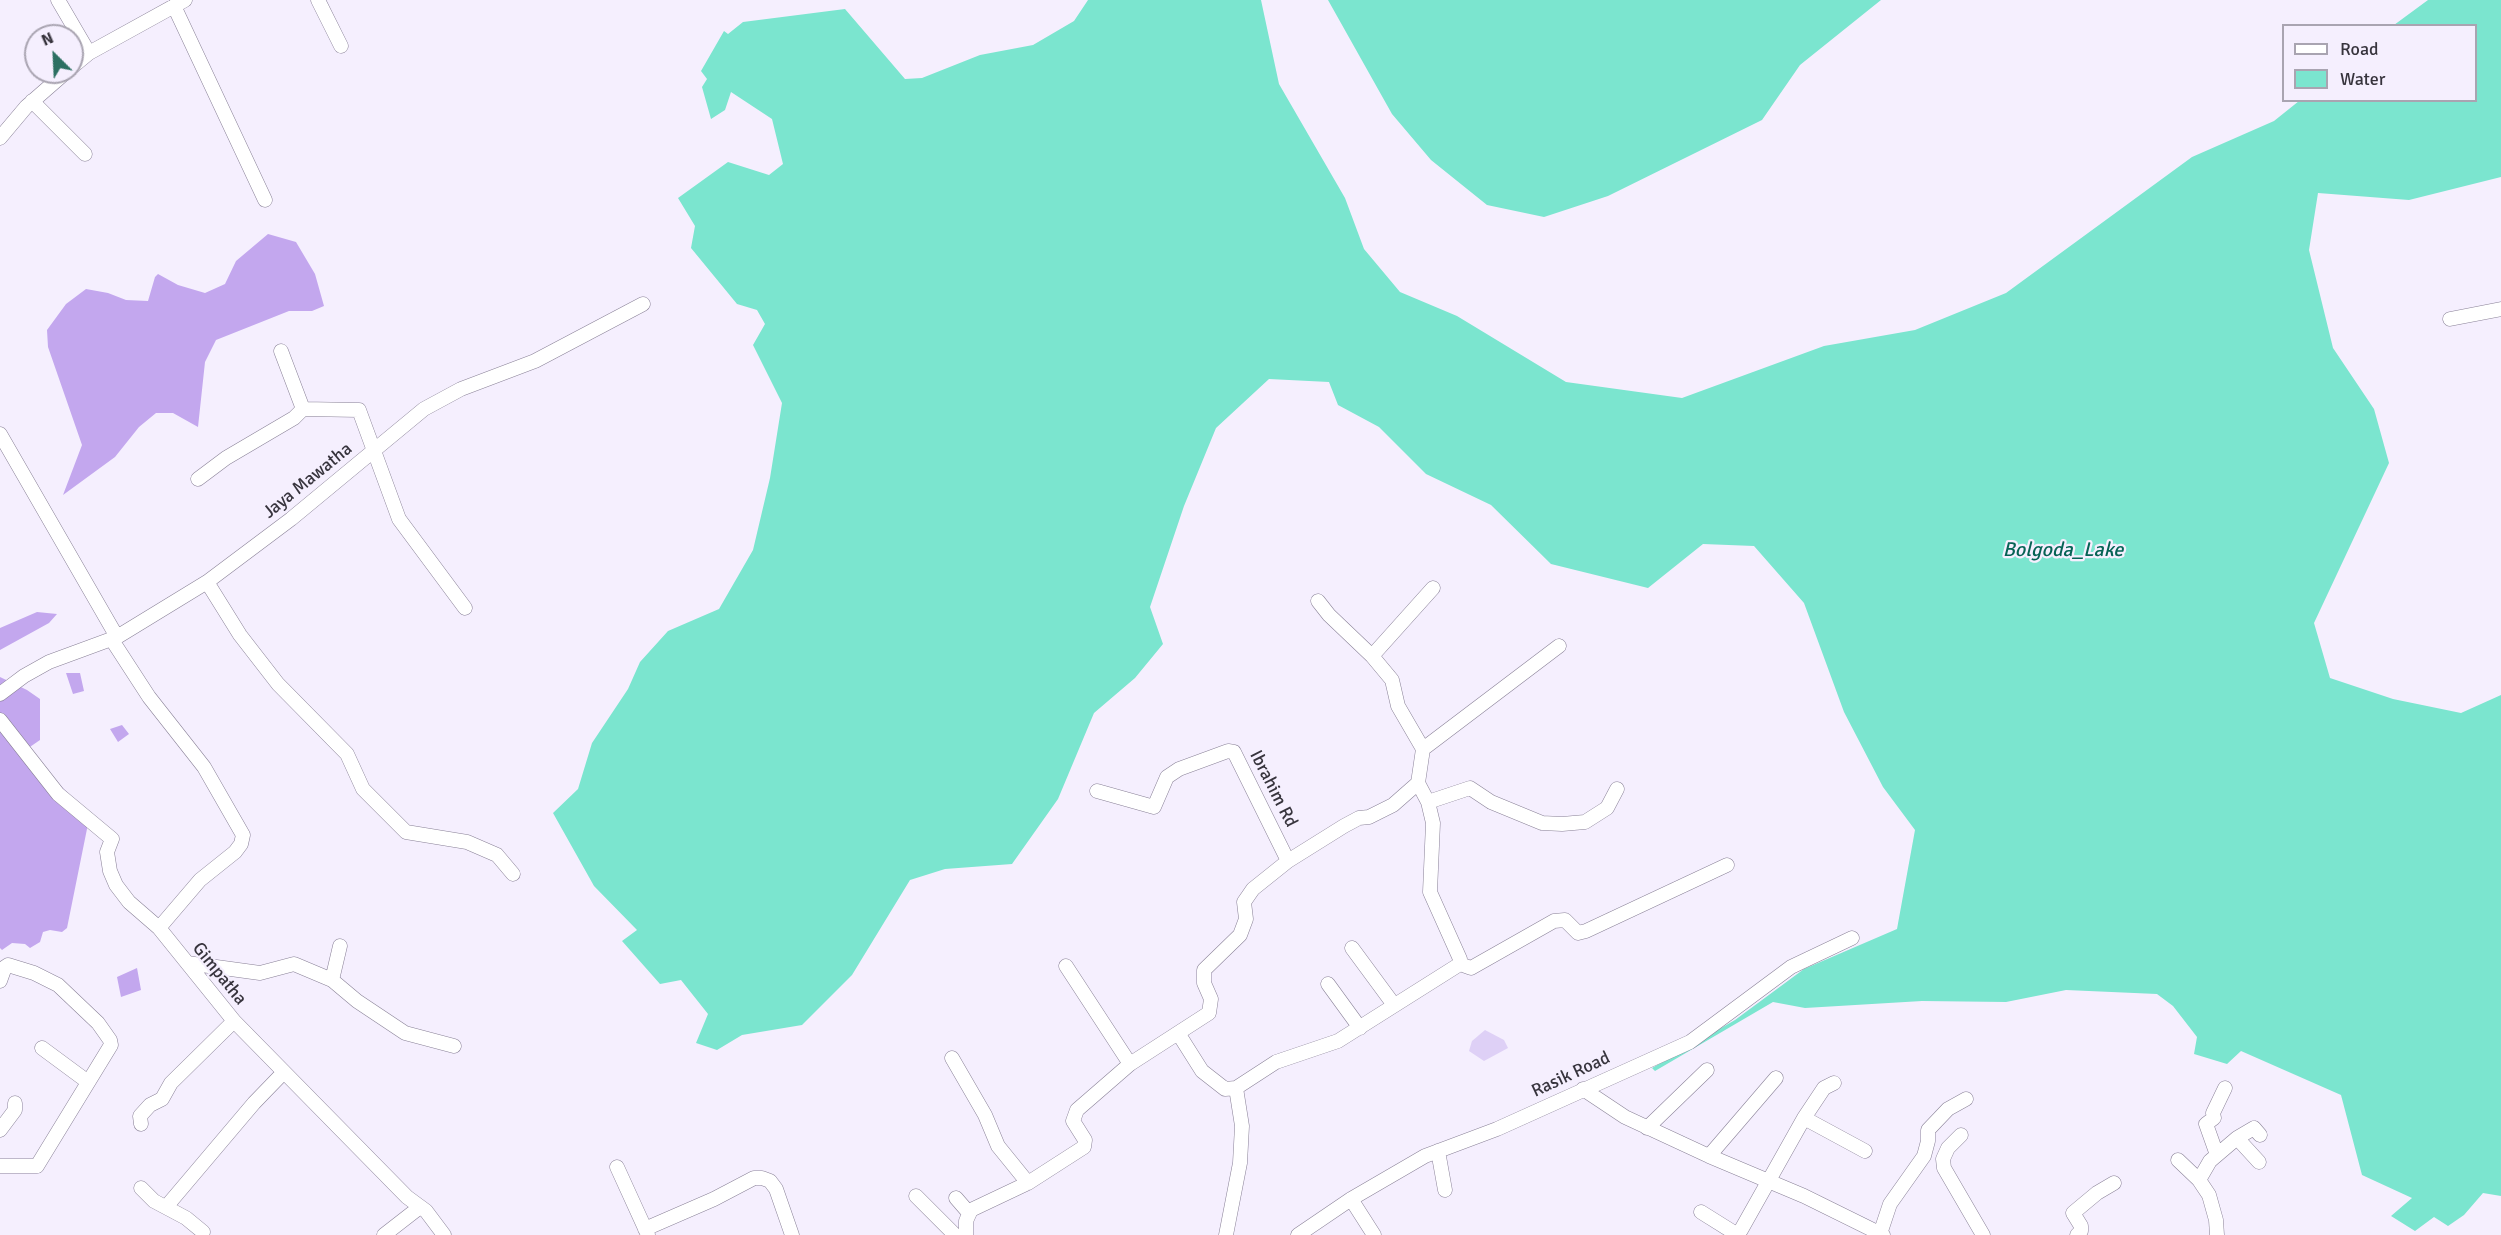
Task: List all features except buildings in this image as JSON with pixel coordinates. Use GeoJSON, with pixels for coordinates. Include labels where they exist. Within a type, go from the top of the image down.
{"type":"FeatureCollection","features":[{"type":"Feature","properties":{"kind":"street"},"geometry":{"type":"LineString","coordinates":[[58,0],[89,53]]}},
{"type":"Feature","properties":{"kind":"street"},"geometry":{"type":"LineString","coordinates":[[318,0],[341,46]]}},
{"type":"Feature","properties":{"kind":"street"},"geometry":{"type":"LineString","coordinates":[[84,57],[179,3],[265,200]]}},
{"type":"Feature","properties":{"kind":"street"},"geometry":{"type":"LineString","coordinates":[[0,138],[32,102],[52,84]]}},
{"type":"Feature","properties":{"kind":"street"},"geometry":{"type":"LineString","coordinates":[[32,102],[85,154]]}},
{"type":"Feature","properties":{"kind":"street","name":"Jaya Mawatha"},"geometry":{"type":"LineString","coordinates":[[0,694],[24,676],[49,662],[114,639],[207,582],[291,519],[424,410],[452,394],[535,361],[643,304]]}},
{"type":"Feature","properties":{"kind":"street"},"geometry":{"type":"LineString","coordinates":[[2450,319],[2501,309]]}},
{"type":"Feature","properties":{"kind":"street"},"geometry":{"type":"LineString","coordinates":[[281,351],[303,409]]}},
{"type":"Feature","properties":{"kind":"street"},"geometry":{"type":"LineString","coordinates":[[198,479],[226,458],[294,418],[303,409],[359,410],[399,519],[465,608]]}},
{"type":"Feature","properties":{"kind":"street"},"geometry":{"type":"LineString","coordinates":[[0,434],[114,639],[149,697],[204,767],[243,835],[241,844],[234,852],[200,880],[159,928]]}},
{"type":"Feature","properties":{"kind":"street"},"geometry":{"type":"LineString","coordinates":[[207,582],[240,635],[278,684],[348,754],[363,789],[406,832],[468,842],[496,855],[513,874]]}},
{"type":"Feature","properties":{"kind":"street"},"geometry":{"type":"LineString","coordinates":[[1372,656],[1433,588]]}},
{"type":"Feature","properties":{"kind":"street"},"geometry":{"type":"LineString","coordinates":[[1318,601],[1329,615],[1372,656],[1392,680],[1398,706],[1423,749],[1418,783],[1428,802],[1433,824],[1430,892],[1460,959],[1460,964]]}},
{"type":"Feature","properties":{"kind":"street"},"geometry":{"type":"LineString","coordinates":[[1423,749],[1558,646]]}},
{"type":"Feature","properties":{"kind":"street","name":"Gimpatha"},"geometry":{"type":"LineString","coordinates":[[0,720],[58,794],[112,838],[107,852],[110,871],[116,885],[129,902],[159,928],[234,1021],[407,1197],[426,1211],[444,1235]]}},
{"type":"Feature","properties":{"kind":"street","name":"Ibrahim Rd"},"geometry":{"type":"LineString","coordinates":[[1097,791],[1154,807],[1167,777],[1179,769],[1218,755],[1234,752],[1288,861]]}},
{"type":"Feature","properties":{"kind":"street"},"geometry":{"type":"LineString","coordinates":[[966,1235],[966,1221],[971,1210],[1028,1183],[1084,1147],[1085,1140],[1073,1121],[1077,1110],[1130,1064],[1209,1013],[1211,999],[1204,983],[1204,970],[1240,935],[1246,919],[1244,902],[1253,889],[1288,861],[1344,826],[1359,818],[1369,818],[1393,805],[1418,783]]}},
{"type":"Feature","properties":{"kind":"street"},"geometry":{"type":"LineString","coordinates":[[1428,802],[1470,788],[1491,802],[1542,823],[1562,824],[1585,822],[1607,808],[1617,789]]}},
{"type":"Feature","properties":{"kind":"street"},"geometry":{"type":"LineString","coordinates":[[1460,964],[1471,968],[1554,921],[1566,920],[1578,933],[1586,931],[1727,865]]}},
{"type":"Feature","properties":{"kind":"street","name":"Rasik Road"},"geometry":{"type":"LineString","coordinates":[[1298,1235],[1351,1199],[1425,1156],[1497,1129],[1690,1042],[1791,967],[1852,938]]}},
{"type":"Feature","properties":{"kind":"street"},"geometry":{"type":"LineString","coordinates":[[332,980],[340,946]]}},
{"type":"Feature","properties":{"kind":"street"},"geometry":{"type":"LineString","coordinates":[[1352,948],[1395,1005]]}},
{"type":"Feature","properties":{"kind":"street"},"geometry":{"type":"LineString","coordinates":[[187,963],[260,973],[294,964],[332,980],[357,1001],[405,1033],[454,1046]]}},
{"type":"Feature","properties":{"kind":"street"},"geometry":{"type":"LineString","coordinates":[[1179,1033],[1202,1071],[1225,1089],[1236,1088],[1276,1062],[1338,1041],[1460,964]]}},
{"type":"Feature","properties":{"kind":"street"},"geometry":{"type":"LineString","coordinates":[[0,981],[8,965],[34,973],[58,985],[98,1023],[111,1045],[38,1166],[0,1166]]}},
{"type":"Feature","properties":{"kind":"street"},"geometry":{"type":"LineString","coordinates":[[1066,966],[1130,1064]]}},
{"type":"Feature","properties":{"kind":"street"},"geometry":{"type":"LineString","coordinates":[[1329,984],[1360,1028]]}},
{"type":"Feature","properties":{"kind":"street"},"geometry":{"type":"LineString","coordinates":[[141,1124],[140,1116],[150,1105],[162,1099],[171,1083],[234,1021]]}},
{"type":"Feature","properties":{"kind":"street"},"geometry":{"type":"LineString","coordinates":[[42,1048],[88,1082]]}},
{"type":"Feature","properties":{"kind":"street"},"geometry":{"type":"LineString","coordinates":[[952,1058],[985,1115],[998,1146],[1028,1183]]}},
{"type":"Feature","properties":{"kind":"street"},"geometry":{"type":"LineString","coordinates":[[1647,1128],[1707,1070]]}},
{"type":"Feature","properties":{"kind":"street"},"geometry":{"type":"LineString","coordinates":[[166,1207],[254,1103],[284,1073]]}},
{"type":"Feature","properties":{"kind":"street"},"geometry":{"type":"LineString","coordinates":[[1709,1156],[1776,1078]]}},
{"type":"Feature","properties":{"kind":"street"},"geometry":{"type":"LineString","coordinates":[[1701,1212],[1738,1233],[1804,1118],[1824,1088],[1834,1083]]}},
{"type":"Feature","properties":{"kind":"street"},"geometry":{"type":"LineString","coordinates":[[1226,1235],[1240,1154],[1242,1126],[1236,1088]]}},
{"type":"Feature","properties":{"kind":"street"},"geometry":{"type":"LineString","coordinates":[[1582,1089],[1625,1117],[1647,1128],[1804,1196],[1881,1234],[1890,1204],[1924,1156],[1929,1141],[1928,1130],[1948,1108],[1966,1099]]}},
{"type":"Feature","properties":{"kind":"street"},"geometry":{"type":"LineString","coordinates":[[2217,1155],[2206,1124],[2214,1118],[2213,1113],[2225,1089]]}},
{"type":"Feature","properties":{"kind":"street"},"geometry":{"type":"LineString","coordinates":[[0,1130],[15,1110],[15,1104]]}},
{"type":"Feature","properties":{"kind":"street"},"geometry":{"type":"LineString","coordinates":[[1804,1118],[1865,1151]]}},
{"type":"Feature","properties":{"kind":"street"},"geometry":{"type":"LineString","coordinates":[[2199,1180],[2210,1161],[2237,1138],[2254,1128],[2260,1135]]}},
{"type":"Feature","properties":{"kind":"street"},"geometry":{"type":"LineString","coordinates":[[1961,1135],[1948,1148],[1943,1160],[1944,1168],[1983,1235]]}},
{"type":"Feature","properties":{"kind":"street"},"geometry":{"type":"LineString","coordinates":[[2237,1138],[2259,1162]]}},
{"type":"Feature","properties":{"kind":"street"},"geometry":{"type":"LineString","coordinates":[[1438,1151],[1445,1190]]}},
{"type":"Feature","properties":{"kind":"street"},"geometry":{"type":"LineString","coordinates":[[2178,1160],[2199,1180],[2209,1195],[2216,1220],[2217,1235]]}},
{"type":"Feature","properties":{"kind":"street"},"geometry":{"type":"LineString","coordinates":[[617,1167],[646,1232],[754,1178],[762,1178],[770,1181],[776,1189],[792,1235]]}},
{"type":"Feature","properties":{"kind":"street"},"geometry":{"type":"LineString","coordinates":[[2077,1235],[2081,1231],[2081,1226],[2073,1213],[2097,1193],[2114,1183]]}},
{"type":"Feature","properties":{"kind":"street"},"geometry":{"type":"LineString","coordinates":[[141,1188],[154,1201],[186,1218],[203,1233]]}},
{"type":"Feature","properties":{"kind":"street"},"geometry":{"type":"LineString","coordinates":[[916,1196],[955,1235]]}},
{"type":"Feature","properties":{"kind":"street"},"geometry":{"type":"LineString","coordinates":[[956,1198],[969,1213]]}},
{"type":"Feature","properties":{"kind":"street"},"geometry":{"type":"LineString","coordinates":[[1351,1199],[1374,1235]]}},
{"type":"Feature","properties":{"kind":"street"},"geometry":{"type":"LineString","coordinates":[[384,1235],[420,1207]]}},
{"type":"Feature","properties":{"kind":"shaded area"},"geometry":{"type":"Polygon","coordinates":[[[268,234],[296,242],[315,274],[324,306],[312,311],[289,311],[216,340],[205,362],[198,427],[173,413],[156,413],[139,427],[115,457],[63,495],[82,445],[48,347],[47,330],[66,304],[86,289],[108,293],[126,300],[148,301],[158,274],[178,285],[205,293],[225,284],[236,261],[268,234]]]}},
{"type":"Feature","properties":{"kind":"shaded area"},"geometry":{"type":"Polygon","coordinates":[[[37,612],[57,614],[49,623],[0,650],[0,628],[37,612]]]}},
{"type":"Feature","properties":{"kind":"shaded area"},"geometry":{"type":"Polygon","coordinates":[[[66,673],[80,673],[84,691],[73,694],[66,673]]]}},
{"type":"Feature","properties":{"kind":"shaded area"},"geometry":{"type":"Polygon","coordinates":[[[0,677],[40,699],[40,740],[24,751],[90,814],[67,928],[62,932],[50,930],[43,932],[40,942],[30,948],[25,944],[12,943],[2,950],[0,948],[0,677]]]}},
{"type":"Feature","properties":{"kind":"shaded area"},"geometry":{"type":"Polygon","coordinates":[[[122,725],[129,734],[118,742],[110,729],[122,725]]]}},
{"type":"Feature","properties":{"kind":"shaded area"},"geometry":{"type":"Polygon","coordinates":[[[137,968],[141,990],[121,997],[117,977],[137,968]]]}},
{"type":"Feature","properties":{"kind":"shaded area"},"geometry":{"type":"Polygon","coordinates":[[[1485,1030],[1504,1040],[1508,1048],[1484,1061],[1469,1051],[1472,1041],[1485,1030]]]}},
{"type":"Feature","properties":{"kind":"water","name":"Bolgoda_Lake"},"geometry":{"type":"Polygon","coordinates":[[[1088,0],[1261,0],[1279,84],[1345,198],[1364,249],[1400,292],[1457,316],[1566,382],[1682,398],[1824,346],[1915,330],[2006,293],[2192,157],[2274,121],[2298,102],[2477,102],[2477,24],[2395,24],[2428,0],[2501,0],[2501,177],[2409,200],[2318,193],[2309,250],[2333,348],[2374,409],[2389,463],[2314,623],[2330,678],[2393,699],[2461,713],[2501,695],[2501,1196],[2483,1193],[2464,1215],[2448,1226],[2434,1217],[2415,1231],[2391,1216],[2412,1198],[2362,1175],[2341,1095],[2241,1051],[2227,1064],[2194,1054],[2197,1037],[2173,1006],[2157,994],[2066,990],[2006,1002],[1922,1001],[1805,1008],[1773,1002],[1655,1071],[1652,1068],[1735,1020],[1804,969],[1897,929],[1915,830],[1883,787],[1844,712],[1804,603],[1754,546],[1703,544],[1648,588],[1551,564],[1491,505],[1426,474],[1379,427],[1338,405],[1329,382],[1269,379],[1216,428],[1184,506],[1150,607],[1163,644],[1135,678],[1094,713],[1058,799],[1012,864],[945,869],[910,880],[852,975],[802,1025],[742,1035],[717,1050],[696,1043],[708,1014],[681,980],[660,984],[622,941],[637,930],[594,886],[553,813],[578,789],[592,743],[628,689],[640,662],[668,631],[719,609],[753,550],[770,478],[782,403],[753,345],[765,324],[757,310],[737,304],[691,248],[695,226],[678,198],[728,162],[769,175],[783,164],[772,119],[731,92],[725,110],[711,119],[702,87],[707,79],[701,71],[724,31],[728,34],[743,22],[845,9],[905,79],[922,78],[980,55],[1033,45],[1074,21],[1088,0]]]}},
{"type":"Feature","properties":{"kind":"water"},"geometry":{"type":"Polygon","coordinates":[[[1328,0],[1881,0],[1800,65],[1762,120],[1608,196],[1544,217],[1487,205],[1431,160],[1392,114],[1328,0]]]}}]}
